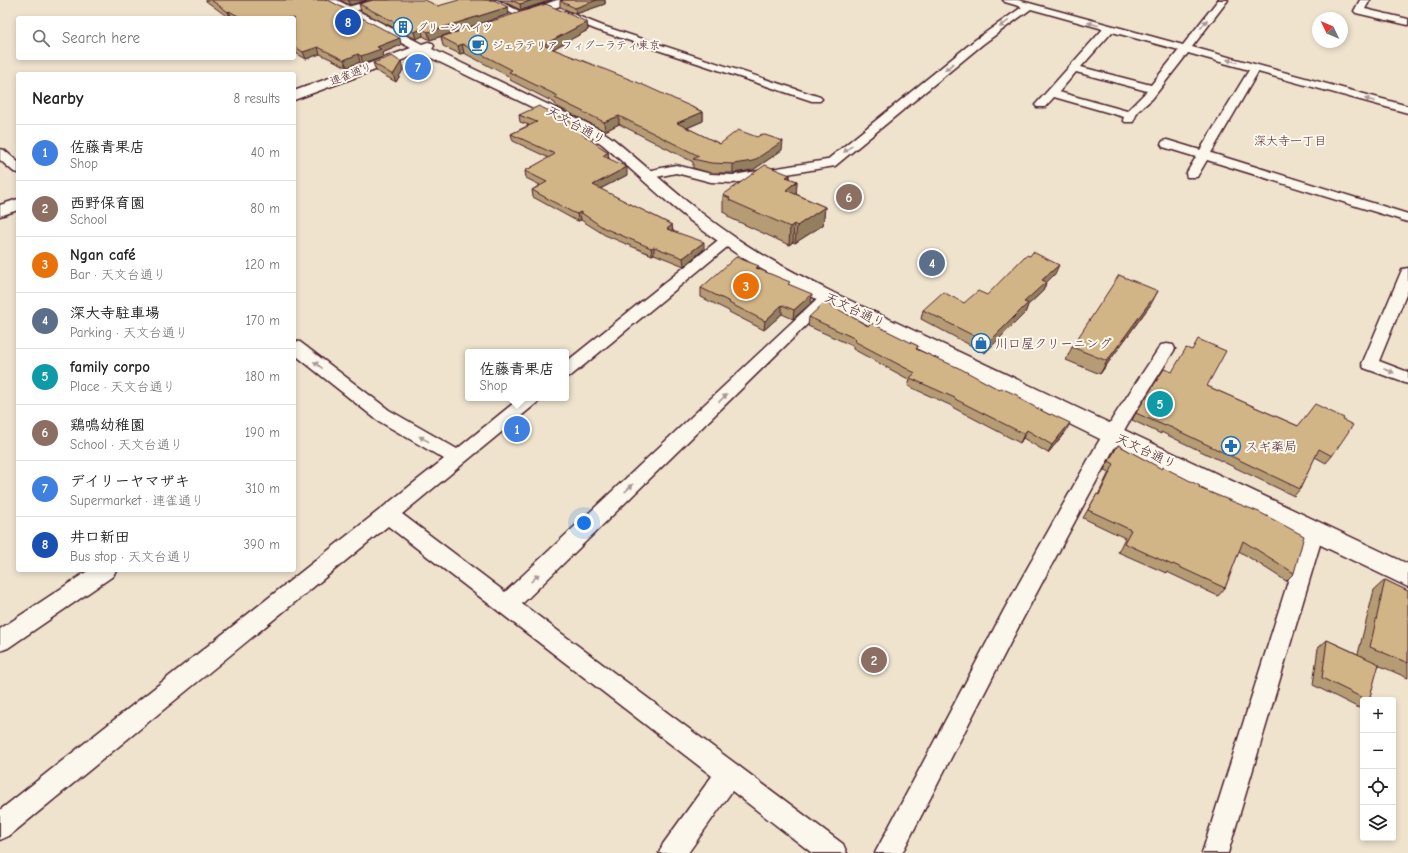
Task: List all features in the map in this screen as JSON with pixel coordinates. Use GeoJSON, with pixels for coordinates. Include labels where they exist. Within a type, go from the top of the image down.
{"type":"FeatureCollection","features":[{"type":"Feature","properties":{"kind":"main road","name":"天文台通り"},"geometry":{"type":"LineString","coordinates":[[328,0],[420,48],[592,131],[705,224],[727,240],[781,273],[827,297],[1112,435],[1408,576]]}},
{"type":"Feature","properties":{"kind":"main road"},"geometry":{"type":"LineString","coordinates":[[507,20],[568,0]]}},
{"type":"Feature","properties":{"kind":"main road","name":"連雀通り"},"geometry":{"type":"LineString","coordinates":[[296,95],[420,48],[440,42]]}},
{"type":"Feature","properties":{"kind":"main road"},"geometry":{"type":"LineString","coordinates":[[0,211],[16,205]]}},
{"type":"Feature","properties":{"kind":"street"},"geometry":{"type":"LineString","coordinates":[[347,10],[384,0]]}},
{"type":"Feature","properties":{"kind":"street"},"geometry":{"type":"LineString","coordinates":[[490,0],[522,15]]}},
{"type":"Feature","properties":{"kind":"street"},"geometry":{"type":"LineString","coordinates":[[1008,0],[1408,110]]}},
{"type":"Feature","properties":{"kind":"street"},"geometry":{"type":"LineString","coordinates":[[1051,93],[1129,118],[1136,105],[1148,97],[1223,0]]}},
{"type":"Feature","properties":{"kind":"street"},"geometry":{"type":"LineString","coordinates":[[1365,0],[1359,11],[1408,22]]}},
{"type":"Feature","properties":{"kind":"street"},"geometry":{"type":"LineString","coordinates":[[647,175],[676,168],[711,178],[733,179],[831,163],[979,42],[1029,6]]}},
{"type":"Feature","properties":{"kind":"street"},"geometry":{"type":"LineString","coordinates":[[548,7],[600,28],[816,99]]}},
{"type":"Feature","properties":{"kind":"street"},"geometry":{"type":"LineString","coordinates":[[1041,105],[1110,28]]}},
{"type":"Feature","properties":{"kind":"street"},"geometry":{"type":"LineString","coordinates":[[1074,68],[1153,90]]}},
{"type":"Feature","properties":{"kind":"street"},"geometry":{"type":"LineString","coordinates":[[1192,174],[1256,68]]}},
{"type":"Feature","properties":{"kind":"street"},"geometry":{"type":"LineString","coordinates":[[1167,144],[1408,218]]}},
{"type":"Feature","properties":{"kind":"street"},"geometry":{"type":"LineString","coordinates":[[0,153],[16,167]]}},
{"type":"Feature","properties":{"kind":"street"},"geometry":{"type":"LineString","coordinates":[[569,369],[727,240]]}},
{"type":"Feature","properties":{"kind":"street"},"geometry":{"type":"LineString","coordinates":[[1408,272],[1404,292],[1370,364],[1408,378]]}},
{"type":"Feature","properties":{"kind":"street"},"geometry":{"type":"LineString","coordinates":[[506,605],[827,297]]}},
{"type":"Feature","properties":{"kind":"street"},"geometry":{"type":"LineString","coordinates":[[296,348],[383,415],[458,458]]}},
{"type":"Feature","properties":{"kind":"street"},"geometry":{"type":"LineString","coordinates":[[888,853],[1013,615],[1112,435],[1167,349]]}},
{"type":"Feature","properties":{"kind":"street"},"geometry":{"type":"LineString","coordinates":[[0,827],[528,401]]}},
{"type":"Feature","properties":{"kind":"street"},"geometry":{"type":"LineString","coordinates":[[388,515],[834,853]]}},
{"type":"Feature","properties":{"kind":"street"},"geometry":{"type":"LineString","coordinates":[[1215,853],[1314,531]]}},
{"type":"Feature","properties":{"kind":"street"},"geometry":{"type":"LineString","coordinates":[[0,641],[103,572]]}},
{"type":"Feature","properties":{"kind":"street"},"geometry":{"type":"LineString","coordinates":[[672,853],[730,773]]}},
{"type":"Feature","properties":{"kind":"building"},"geometry":{"type":"Polygon","coordinates":[[[211,0],[328,0],[400,38],[377,47],[381,49],[361,56],[358,54],[344,60],[318,47],[303,52],[296,47],[296,16],[238,16],[229,11],[228,12],[211,0]]]}},
{"type":"Feature","properties":{"kind":"building"},"geometry":{"type":"Polygon","coordinates":[[[373,0],[425,0],[438,6],[459,0],[494,0],[508,7],[428,32],[422,29],[414,32],[359,4],[373,0]]]}},
{"type":"Feature","properties":{"kind":"building"},"geometry":{"type":"Polygon","coordinates":[[[511,0],[533,0],[520,4],[511,0]]]}},
{"type":"Feature","properties":{"kind":"building"},"geometry":{"type":"Polygon","coordinates":[[[597,0],[575,8],[560,1],[597,0]]]}},
{"type":"Feature","properties":{"kind":"building"},"geometry":{"type":"Polygon","coordinates":[[[546,4],[587,22],[543,45],[639,83],[703,112],[677,123],[720,144],[738,130],[757,137],[762,134],[783,141],[753,161],[733,164],[711,163],[693,159],[699,156],[619,116],[604,122],[555,98],[558,96],[509,72],[512,70],[462,44],[458,46],[441,37],[546,4]]]}},
{"type":"Feature","properties":{"kind":"building"},"geometry":{"type":"Polygon","coordinates":[[[392,56],[401,62],[393,75],[373,63],[392,56]]]}},
{"type":"Feature","properties":{"kind":"building"},"geometry":{"type":"Polygon","coordinates":[[[539,106],[589,131],[582,134],[608,152],[603,156],[627,167],[593,185],[672,225],[667,229],[704,242],[683,258],[654,247],[651,248],[604,228],[580,212],[577,214],[572,212],[532,190],[547,182],[525,171],[555,154],[511,134],[537,122],[519,115],[539,106]]]}},
{"type":"Feature","properties":{"kind":"building"},"geometry":{"type":"Polygon","coordinates":[[[765,165],[790,175],[786,177],[797,181],[786,190],[825,207],[797,226],[794,224],[790,227],[729,200],[730,198],[723,195],[765,165]]]}},
{"type":"Feature","properties":{"kind":"building"},"geometry":{"type":"Polygon","coordinates":[[[1033,252],[1059,265],[1042,280],[1046,282],[1024,302],[1028,303],[988,343],[923,310],[943,292],[964,303],[978,291],[987,295],[1026,255],[1030,256],[1033,252]]]}},
{"type":"Feature","properties":{"kind":"building"},"geometry":{"type":"Polygon","coordinates":[[[736,257],[759,266],[756,268],[790,282],[788,284],[812,294],[794,310],[782,305],[765,321],[701,288],[736,257]]]}},
{"type":"Feature","properties":{"kind":"building"},"geometry":{"type":"Polygon","coordinates":[[[1119,275],[1158,291],[1107,361],[1072,347],[1119,275]]]}},
{"type":"Feature","properties":{"kind":"building"},"geometry":{"type":"Polygon","coordinates":[[[825,302],[868,326],[871,323],[918,346],[916,349],[961,369],[1000,390],[1001,388],[1019,396],[1018,398],[1050,415],[1051,414],[1070,423],[1052,445],[1027,430],[1024,434],[955,398],[910,378],[915,373],[854,341],[856,339],[809,317],[825,302]]]}},
{"type":"Feature","properties":{"kind":"building"},"geometry":{"type":"Polygon","coordinates":[[[1198,339],[1226,351],[1207,386],[1298,426],[1315,404],[1344,418],[1343,420],[1353,425],[1332,456],[1319,449],[1300,489],[1166,425],[1165,426],[1136,413],[1164,369],[1172,372],[1186,348],[1192,350],[1198,339]]]}},
{"type":"Feature","properties":{"kind":"building"},"geometry":{"type":"Polygon","coordinates":[[[1118,445],[1162,469],[1163,467],[1200,486],[1199,488],[1259,512],[1304,536],[1294,573],[1243,541],[1225,588],[1124,543],[1131,530],[1088,510],[1097,494],[1099,495],[1114,464],[1109,461],[1118,445]]]}},
{"type":"Feature","properties":{"kind":"building"},"geometry":{"type":"Polygon","coordinates":[[[1385,580],[1408,591],[1408,663],[1370,647],[1385,580]]]}},
{"type":"Feature","properties":{"kind":"building"},"geometry":{"type":"Polygon","coordinates":[[[1327,640],[1379,664],[1370,697],[1361,697],[1322,678],[1327,640]]]}},
{"type":"Feature","properties":{"kind":"place","name":"井口新田"},"geometry":{"type":"Point","coordinates":[348,22]}},
{"type":"Feature","properties":{"kind":"place","name":"グリーンハイツ"},"geometry":{"type":"Point","coordinates":[403,27]}},
{"type":"Feature","properties":{"kind":"place","name":"ジェラテリア フィグーラティ東京"},"geometry":{"type":"Point","coordinates":[478,45]}},
{"type":"Feature","properties":{"kind":"place","name":"デイリーヤマザキ"},"geometry":{"type":"Point","coordinates":[418,67]}},
{"type":"Feature","properties":{"kind":"place","name":"鶏鳴幼稚園"},"geometry":{"type":"Point","coordinates":[849,197]}},
{"type":"Feature","properties":{"kind":"place","name":"深大寺駐車場"},"geometry":{"type":"Point","coordinates":[932,263]}},
{"type":"Feature","properties":{"kind":"place","name":"Ngan café"},"geometry":{"type":"Point","coordinates":[746,286]}},
{"type":"Feature","properties":{"kind":"place","name":"川口屋クリーニング"},"geometry":{"type":"Point","coordinates":[981,343]}},
{"type":"Feature","properties":{"kind":"place","name":"family corpo"},"geometry":{"type":"Point","coordinates":[1160,404]}},
{"type":"Feature","properties":{"kind":"place","name":"佐藤青果店"},"geometry":{"type":"Point","coordinates":[517,429]}},
{"type":"Feature","properties":{"kind":"place","name":"スギ薬局"},"geometry":{"type":"Point","coordinates":[1231,446]}},
{"type":"Feature","properties":{"kind":"place","name":"西野保育園"},"geometry":{"type":"Point","coordinates":[874,660]}},
{"type":"Feature","properties":{"kind":"district","name":"深大寺一丁目"},"geometry":{"type":"Point","coordinates":[1290,141]}}]}
